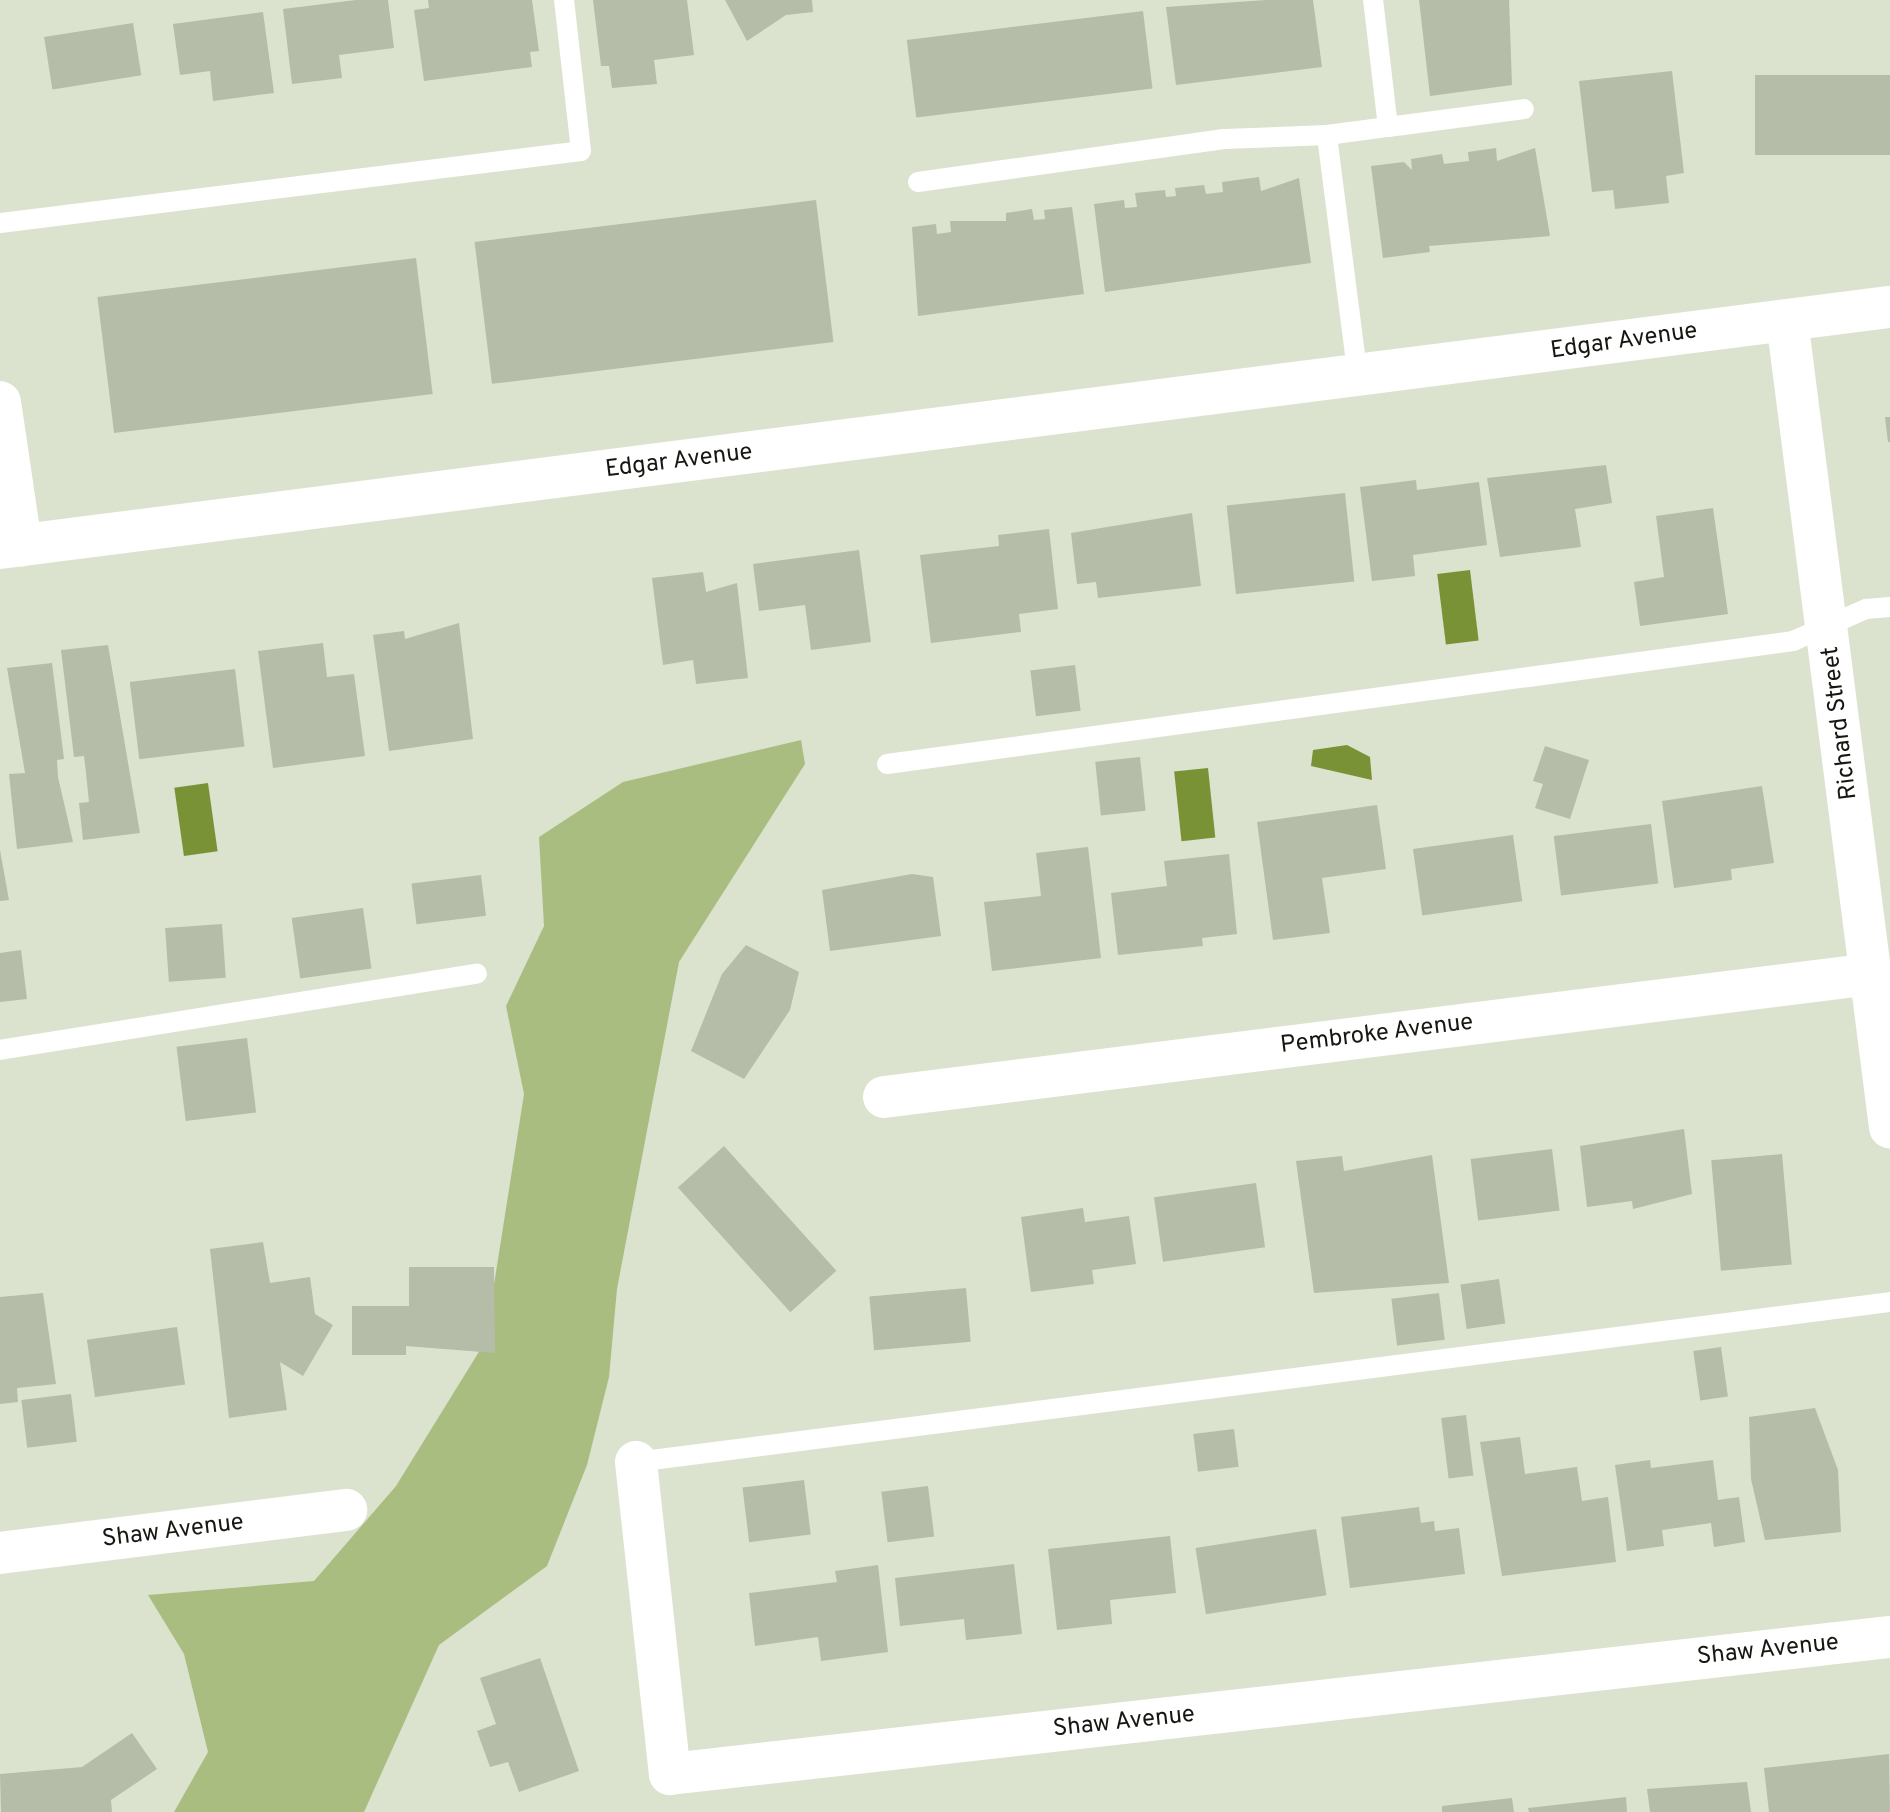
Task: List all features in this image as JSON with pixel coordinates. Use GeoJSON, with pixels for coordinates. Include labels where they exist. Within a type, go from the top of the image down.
{"type":"FeatureCollection","features":[{"type":"Feature","properties":{"kind":"street","name":"Edgar Avenue"},"geometry":{"type":"LineString","coordinates":[[10,547],[1358,378],[1890,307]]}},
{"type":"Feature","properties":{"kind":"street","name":"Richard Street"},"geometry":{"type":"LineString","coordinates":[[1787,320],[1829,628],[1871,974],[1884,1028],[1890,1127]]}},
{"type":"Feature","properties":{"kind":"street"},"geometry":{"type":"LineString","coordinates":[[0,402],[10,547]]}},
{"type":"Feature","properties":{"kind":"street","name":"Pembroke Avenue"},"geometry":{"type":"LineString","coordinates":[[884,1097],[1871,974]]}},
{"type":"Feature","properties":{"kind":"street","name":"Shaw Avenue"},"geometry":{"type":"LineString","coordinates":[[636,1462],[670,1774],[1890,1637]]}},
{"type":"Feature","properties":{"kind":"street","name":"Shaw Avenue"},"geometry":{"type":"LineString","coordinates":[[0,1553],[346,1510]]}},
{"type":"Feature","properties":{"kind":"lane"},"geometry":{"type":"LineString","coordinates":[[0,223],[581,151],[564,0]]}},
{"type":"Feature","properties":{"kind":"lane"},"geometry":{"type":"LineString","coordinates":[[1373,0],[1388,127]]}},
{"type":"Feature","properties":{"kind":"lane"},"geometry":{"type":"LineString","coordinates":[[918,182],[1224,139],[1327,135],[1524,109]]}},
{"type":"Feature","properties":{"kind":"lane"},"geometry":{"type":"LineString","coordinates":[[1327,135],[1358,378]]}},
{"type":"Feature","properties":{"kind":"lane"},"geometry":{"type":"LineString","coordinates":[[887,764],[1793,641],[1829,628],[1866,609],[1890,607]]}},
{"type":"Feature","properties":{"kind":"lane"},"geometry":{"type":"LineString","coordinates":[[0,1050],[477,974]]}},
{"type":"Feature","properties":{"kind":"lane"},"geometry":{"type":"LineString","coordinates":[[636,1462],[1890,1302]]}},
{"type":"Feature","properties":{"kind":"shaded area"},"geometry":{"type":"Polygon","coordinates":[[[1470,570],[1479,640],[1446,644],[1437,574],[1470,570]]]}},
{"type":"Feature","properties":{"kind":"shaded area"},"geometry":{"type":"Polygon","coordinates":[[[801,740],[805,764],[679,962],[617,1289],[609,1377],[587,1465],[547,1566],[439,1645],[364,1812],[174,1812],[208,1752],[184,1654],[148,1595],[314,1581],[396,1486],[485,1342],[524,1094],[506,1006],[544,926],[539,837],[623,782],[801,740]]]}},
{"type":"Feature","properties":{"kind":"shaded area"},"geometry":{"type":"Polygon","coordinates":[[[1347,745],[1370,757],[1372,780],[1311,766],[1313,750],[1347,745]]]}},
{"type":"Feature","properties":{"kind":"shaded area"},"geometry":{"type":"Polygon","coordinates":[[[1208,768],[1215,838],[1182,841],[1174,772],[1208,768]]]}},
{"type":"Feature","properties":{"kind":"shaded area"},"geometry":{"type":"Polygon","coordinates":[[[208,783],[218,851],[184,856],[174,788],[208,783]]]}},
{"type":"Feature","properties":{"kind":"building"},"geometry":{"type":"Polygon","coordinates":[[[356,0],[388,0],[394,48],[339,55],[342,78],[292,84],[283,9],[356,0]]]}},
{"type":"Feature","properties":{"kind":"building"},"geometry":{"type":"Polygon","coordinates":[[[428,0],[532,0],[539,51],[530,52],[532,67],[424,81],[414,10],[429,8],[428,0]]]}},
{"type":"Feature","properties":{"kind":"building"},"geometry":{"type":"Polygon","coordinates":[[[593,0],[687,0],[694,55],[654,60],[657,84],[612,88],[609,66],[601,66],[593,0]]]}},
{"type":"Feature","properties":{"kind":"building"},"geometry":{"type":"Polygon","coordinates":[[[725,0],[812,0],[813,12],[786,15],[747,41],[725,0]]]}},
{"type":"Feature","properties":{"kind":"building"},"geometry":{"type":"Polygon","coordinates":[[[1313,0],[1322,67],[1176,85],[1166,7],[1313,0]]]}},
{"type":"Feature","properties":{"kind":"building"},"geometry":{"type":"Polygon","coordinates":[[[1419,0],[1509,0],[1512,85],[1430,96],[1419,0]]]}},
{"type":"Feature","properties":{"kind":"building"},"geometry":{"type":"Polygon","coordinates":[[[1143,11],[1153,88],[916,117],[907,40],[1143,11]]]}},
{"type":"Feature","properties":{"kind":"building"},"geometry":{"type":"Polygon","coordinates":[[[263,12],[274,93],[213,101],[210,71],[180,75],[173,24],[263,12]]]}},
{"type":"Feature","properties":{"kind":"building"},"geometry":{"type":"Polygon","coordinates":[[[133,23],[141,75],[52,89],[44,37],[133,23]]]}},
{"type":"Feature","properties":{"kind":"building"},"geometry":{"type":"Polygon","coordinates":[[[1672,71],[1684,173],[1666,176],[1669,203],[1615,209],[1613,190],[1592,192],[1579,81],[1672,71]]]}},
{"type":"Feature","properties":{"kind":"building"},"geometry":{"type":"Polygon","coordinates":[[[1755,75],[1890,75],[1890,155],[1755,155],[1755,75]]]}},
{"type":"Feature","properties":{"kind":"building"},"geometry":{"type":"Polygon","coordinates":[[[1496,148],[1497,161],[1535,148],[1550,236],[1429,246],[1430,252],[1383,258],[1371,166],[1404,162],[1412,170],[1411,159],[1442,154],[1444,164],[1469,161],[1468,152],[1496,148]]]}},
{"type":"Feature","properties":{"kind":"building"},"geometry":{"type":"Polygon","coordinates":[[[1259,177],[1261,191],[1299,178],[1311,263],[1105,292],[1094,204],[1124,200],[1125,208],[1137,207],[1135,193],[1165,190],[1166,197],[1176,196],[1175,188],[1204,185],[1206,194],[1223,192],[1222,182],[1259,177]]]}},
{"type":"Feature","properties":{"kind":"building"},"geometry":{"type":"Polygon","coordinates":[[[816,200],[833,342],[492,384],[475,242],[816,200]]]}},
{"type":"Feature","properties":{"kind":"building"},"geometry":{"type":"Polygon","coordinates":[[[1072,207],[1084,294],[918,316],[912,227],[936,224],[937,234],[951,232],[950,221],[1006,221],[1006,213],[1032,209],[1034,220],[1045,219],[1044,210],[1072,207]]]}},
{"type":"Feature","properties":{"kind":"building"},"geometry":{"type":"Polygon","coordinates":[[[416,258],[433,394],[114,433],[97,297],[416,258]]]}},
{"type":"Feature","properties":{"kind":"building"},"geometry":{"type":"Polygon","coordinates":[[[1885,417],[1890,417],[1890,442],[1888,442],[1885,417]]]}},
{"type":"Feature","properties":{"kind":"building"},"geometry":{"type":"Polygon","coordinates":[[[1606,465],[1612,503],[1575,509],[1581,547],[1500,557],[1487,478],[1606,465]]]}},
{"type":"Feature","properties":{"kind":"building"},"geometry":{"type":"Polygon","coordinates":[[[1416,480],[1417,490],[1479,482],[1487,545],[1413,555],[1415,576],[1372,581],[1360,487],[1416,480]]]}},
{"type":"Feature","properties":{"kind":"building"},"geometry":{"type":"Polygon","coordinates":[[[1345,493],[1354,582],[1236,594],[1227,505],[1345,493]]]}},
{"type":"Feature","properties":{"kind":"building"},"geometry":{"type":"Polygon","coordinates":[[[1713,508],[1728,614],[1640,626],[1634,582],[1664,577],[1656,516],[1713,508]]]}},
{"type":"Feature","properties":{"kind":"building"},"geometry":{"type":"Polygon","coordinates":[[[1192,513],[1201,586],[1098,598],[1096,582],[1077,584],[1071,533],[1192,513]]]}},
{"type":"Feature","properties":{"kind":"building"},"geometry":{"type":"Polygon","coordinates":[[[1049,529],[1058,609],[1019,614],[1021,632],[931,643],[920,555],[999,546],[998,535],[1049,529]]]}},
{"type":"Feature","properties":{"kind":"building"},"geometry":{"type":"Polygon","coordinates":[[[859,550],[871,642],[811,650],[805,605],[759,611],[753,564],[859,550]]]}},
{"type":"Feature","properties":{"kind":"building"},"geometry":{"type":"Polygon","coordinates":[[[703,572],[706,592],[737,583],[748,678],[696,684],[693,660],[663,665],[652,578],[703,572]]]}},
{"type":"Feature","properties":{"kind":"building"},"geometry":{"type":"Polygon","coordinates":[[[459,623],[473,739],[389,751],[373,635],[404,631],[405,639],[459,623]]]}},
{"type":"Feature","properties":{"kind":"building"},"geometry":{"type":"Polygon","coordinates":[[[323,643],[327,677],[354,674],[365,756],[273,768],[258,651],[323,643]]]}},
{"type":"Feature","properties":{"kind":"building"},"geometry":{"type":"Polygon","coordinates":[[[108,645],[140,833],[83,840],[79,803],[89,802],[86,773],[84,756],[74,757],[61,650],[108,645]]]}},
{"type":"Feature","properties":{"kind":"building"},"geometry":{"type":"Polygon","coordinates":[[[52,663],[64,759],[57,760],[58,777],[73,842],[17,849],[9,774],[25,773],[7,668],[52,663]]]}},
{"type":"Feature","properties":{"kind":"building"},"geometry":{"type":"Polygon","coordinates":[[[1075,665],[1081,711],[1036,716],[1030,670],[1075,665]]]}},
{"type":"Feature","properties":{"kind":"building"},"geometry":{"type":"Polygon","coordinates":[[[235,669],[245,746],[139,759],[130,682],[235,669]]]}},
{"type":"Feature","properties":{"kind":"building"},"geometry":{"type":"Polygon","coordinates":[[[1545,746],[1589,760],[1570,819],[1535,808],[1543,784],[1533,781],[1545,746]]]}},
{"type":"Feature","properties":{"kind":"building"},"geometry":{"type":"Polygon","coordinates":[[[1140,757],[1146,811],[1101,815],[1095,762],[1140,757]]]}},
{"type":"Feature","properties":{"kind":"building"},"geometry":{"type":"Polygon","coordinates":[[[1762,786],[1774,863],[1731,869],[1732,880],[1674,888],[1662,801],[1762,786]]]}},
{"type":"Feature","properties":{"kind":"building"},"geometry":{"type":"Polygon","coordinates":[[[1377,805],[1386,869],[1322,878],[1330,933],[1273,940],[1257,822],[1377,805]]]}},
{"type":"Feature","properties":{"kind":"building"},"geometry":{"type":"Polygon","coordinates":[[[1651,824],[1658,884],[1561,895],[1554,836],[1651,824]]]}},
{"type":"Feature","properties":{"kind":"building"},"geometry":{"type":"Polygon","coordinates":[[[1513,835],[1522,901],[1422,915],[1413,849],[1513,835]]]}},
{"type":"Feature","properties":{"kind":"building"},"geometry":{"type":"Polygon","coordinates":[[[1088,847],[1101,958],[992,971],[984,902],[1041,896],[1036,853],[1088,847]]]}},
{"type":"Feature","properties":{"kind":"building"},"geometry":{"type":"Polygon","coordinates":[[[0,850],[9,900],[0,901],[0,850]]]}},
{"type":"Feature","properties":{"kind":"building"},"geometry":{"type":"Polygon","coordinates":[[[1229,854],[1237,934],[1202,938],[1203,946],[1118,955],[1111,893],[1167,886],[1164,861],[1229,854]]]}},
{"type":"Feature","properties":{"kind":"building"},"geometry":{"type":"Polygon","coordinates":[[[912,874],[933,877],[941,936],[830,951],[822,890],[912,874]]]}},
{"type":"Feature","properties":{"kind":"building"},"geometry":{"type":"Polygon","coordinates":[[[481,875],[486,916],[417,924],[412,884],[481,875]]]}},
{"type":"Feature","properties":{"kind":"building"},"geometry":{"type":"Polygon","coordinates":[[[363,908],[371,968],[300,978],[292,918],[363,908]]]}},
{"type":"Feature","properties":{"kind":"building"},"geometry":{"type":"Polygon","coordinates":[[[222,924],[226,978],[169,982],[165,928],[222,924]]]}},
{"type":"Feature","properties":{"kind":"building"},"geometry":{"type":"Polygon","coordinates":[[[746,945],[799,972],[790,1010],[744,1079],[691,1051],[722,974],[746,945]]]}},
{"type":"Feature","properties":{"kind":"building"},"geometry":{"type":"Polygon","coordinates":[[[21,950],[27,999],[0,1002],[0,953],[21,950]]]}},
{"type":"Feature","properties":{"kind":"building"},"geometry":{"type":"Polygon","coordinates":[[[247,1038],[256,1112],[186,1121],[177,1047],[247,1038]]]}},
{"type":"Feature","properties":{"kind":"building"},"geometry":{"type":"Polygon","coordinates":[[[1684,1129],[1692,1194],[1633,1209],[1632,1201],[1587,1207],[1580,1146],[1684,1129]]]}},
{"type":"Feature","properties":{"kind":"building"},"geometry":{"type":"Polygon","coordinates":[[[724,1146],[836,1271],[790,1312],[678,1187],[724,1146]]]}},
{"type":"Feature","properties":{"kind":"building"},"geometry":{"type":"Polygon","coordinates":[[[1552,1149],[1560,1211],[1478,1221],[1471,1159],[1552,1149]]]}},
{"type":"Feature","properties":{"kind":"building"},"geometry":{"type":"Polygon","coordinates":[[[1782,1154],[1792,1265],[1721,1271],[1711,1160],[1782,1154]]]}},
{"type":"Feature","properties":{"kind":"building"},"geometry":{"type":"Polygon","coordinates":[[[1432,1155],[1449,1283],[1314,1293],[1296,1161],[1342,1156],[1344,1171],[1432,1155]]]}},
{"type":"Feature","properties":{"kind":"building"},"geometry":{"type":"Polygon","coordinates":[[[1256,1183],[1265,1247],[1163,1262],[1154,1197],[1256,1183]]]}},
{"type":"Feature","properties":{"kind":"building"},"geometry":{"type":"Polygon","coordinates":[[[1083,1208],[1085,1222],[1129,1216],[1136,1264],[1092,1270],[1094,1284],[1031,1292],[1021,1217],[1083,1208]]]}},
{"type":"Feature","properties":{"kind":"building"},"geometry":{"type":"Polygon","coordinates":[[[263,1242],[270,1283],[310,1277],[315,1314],[333,1325],[303,1376],[280,1362],[287,1410],[229,1418],[210,1249],[263,1242]]]}},
{"type":"Feature","properties":{"kind":"building"},"geometry":{"type":"Polygon","coordinates":[[[409,1267],[494,1267],[495,1353],[406,1346],[406,1355],[352,1355],[352,1306],[409,1306],[409,1267]]]}},
{"type":"Feature","properties":{"kind":"building"},"geometry":{"type":"Polygon","coordinates":[[[1499,1279],[1505,1324],[1467,1329],[1460,1284],[1499,1279]]]}},
{"type":"Feature","properties":{"kind":"building"},"geometry":{"type":"Polygon","coordinates":[[[966,1288],[971,1342],[874,1350],[869,1296],[966,1288]]]}},
{"type":"Feature","properties":{"kind":"building"},"geometry":{"type":"Polygon","coordinates":[[[43,1293],[56,1384],[17,1388],[18,1402],[0,1404],[0,1297],[43,1293]]]}},
{"type":"Feature","properties":{"kind":"building"},"geometry":{"type":"Polygon","coordinates":[[[1439,1293],[1445,1340],[1397,1345],[1391,1299],[1439,1293]]]}},
{"type":"Feature","properties":{"kind":"building"},"geometry":{"type":"Polygon","coordinates":[[[177,1327],[185,1384],[95,1397],[87,1340],[177,1327]]]}},
{"type":"Feature","properties":{"kind":"building"},"geometry":{"type":"Polygon","coordinates":[[[1721,1347],[1728,1397],[1700,1400],[1693,1351],[1721,1347]]]}},
{"type":"Feature","properties":{"kind":"building"},"geometry":{"type":"Polygon","coordinates":[[[71,1394],[77,1442],[27,1448],[21,1400],[71,1394]]]}},
{"type":"Feature","properties":{"kind":"building"},"geometry":{"type":"Polygon","coordinates":[[[1815,1408],[1838,1470],[1841,1532],[1765,1540],[1751,1479],[1749,1417],[1815,1408]]]}},
{"type":"Feature","properties":{"kind":"building"},"geometry":{"type":"Polygon","coordinates":[[[1466,1415],[1473,1476],[1449,1479],[1441,1418],[1466,1415]]]}},
{"type":"Feature","properties":{"kind":"building"},"geometry":{"type":"Polygon","coordinates":[[[1234,1429],[1239,1467],[1198,1472],[1193,1434],[1234,1429]]]}},
{"type":"Feature","properties":{"kind":"building"},"geometry":{"type":"Polygon","coordinates":[[[1520,1437],[1525,1474],[1577,1467],[1582,1501],[1608,1497],[1616,1562],[1502,1576],[1480,1442],[1520,1437]]]}},
{"type":"Feature","properties":{"kind":"building"},"geometry":{"type":"Polygon","coordinates":[[[1650,1460],[1651,1468],[1713,1460],[1718,1500],[1739,1497],[1745,1542],[1714,1547],[1711,1523],[1662,1530],[1664,1546],[1627,1551],[1615,1465],[1650,1460]]]}},
{"type":"Feature","properties":{"kind":"building"},"geometry":{"type":"Polygon","coordinates":[[[804,1480],[811,1535],[749,1542],[742,1488],[804,1480]]]}},
{"type":"Feature","properties":{"kind":"building"},"geometry":{"type":"Polygon","coordinates":[[[928,1486],[934,1537],[888,1542],[881,1492],[928,1486]]]}},
{"type":"Feature","properties":{"kind":"building"},"geometry":{"type":"Polygon","coordinates":[[[1419,1507],[1421,1523],[1434,1521],[1435,1531],[1459,1528],[1465,1574],[1350,1588],[1341,1517],[1419,1507]]]}},
{"type":"Feature","properties":{"kind":"building"},"geometry":{"type":"Polygon","coordinates":[[[1316,1529],[1326,1595],[1206,1614],[1196,1548],[1316,1529]]]}},
{"type":"Feature","properties":{"kind":"building"},"geometry":{"type":"Polygon","coordinates":[[[1170,1536],[1176,1593],[1110,1600],[1112,1624],[1057,1630],[1048,1549],[1170,1536]]]}},
{"type":"Feature","properties":{"kind":"building"},"geometry":{"type":"Polygon","coordinates":[[[1014,1564],[1022,1634],[966,1640],[964,1619],[900,1626],[895,1578],[1014,1564]]]}},
{"type":"Feature","properties":{"kind":"building"},"geometry":{"type":"Polygon","coordinates":[[[878,1565],[888,1652],[821,1661],[818,1637],[755,1646],[749,1593],[837,1582],[835,1571],[878,1565]]]}},
{"type":"Feature","properties":{"kind":"building"},"geometry":{"type":"Polygon","coordinates":[[[540,1658],[579,1771],[519,1792],[508,1762],[490,1767],[477,1731],[496,1724],[480,1678],[540,1658]]]}},
{"type":"Feature","properties":{"kind":"building"},"geometry":{"type":"Polygon","coordinates":[[[132,1733],[157,1769],[111,1800],[112,1812],[1,1812],[0,1774],[82,1767],[132,1733]]]}},
{"type":"Feature","properties":{"kind":"building"},"geometry":{"type":"Polygon","coordinates":[[[1889,1754],[1890,1812],[1769,1812],[1764,1768],[1889,1754]]]}},
{"type":"Feature","properties":{"kind":"building"},"geometry":{"type":"Polygon","coordinates":[[[1747,1782],[1751,1812],[1650,1812],[1647,1789],[1747,1782]]]}},
{"type":"Feature","properties":{"kind":"building"},"geometry":{"type":"Polygon","coordinates":[[[1626,1797],[1627,1812],[1529,1812],[1528,1808],[1626,1797]]]}},
{"type":"Feature","properties":{"kind":"building"},"geometry":{"type":"Polygon","coordinates":[[[1512,1798],[1514,1812],[1442,1812],[1442,1806],[1512,1798]]]}}]}
